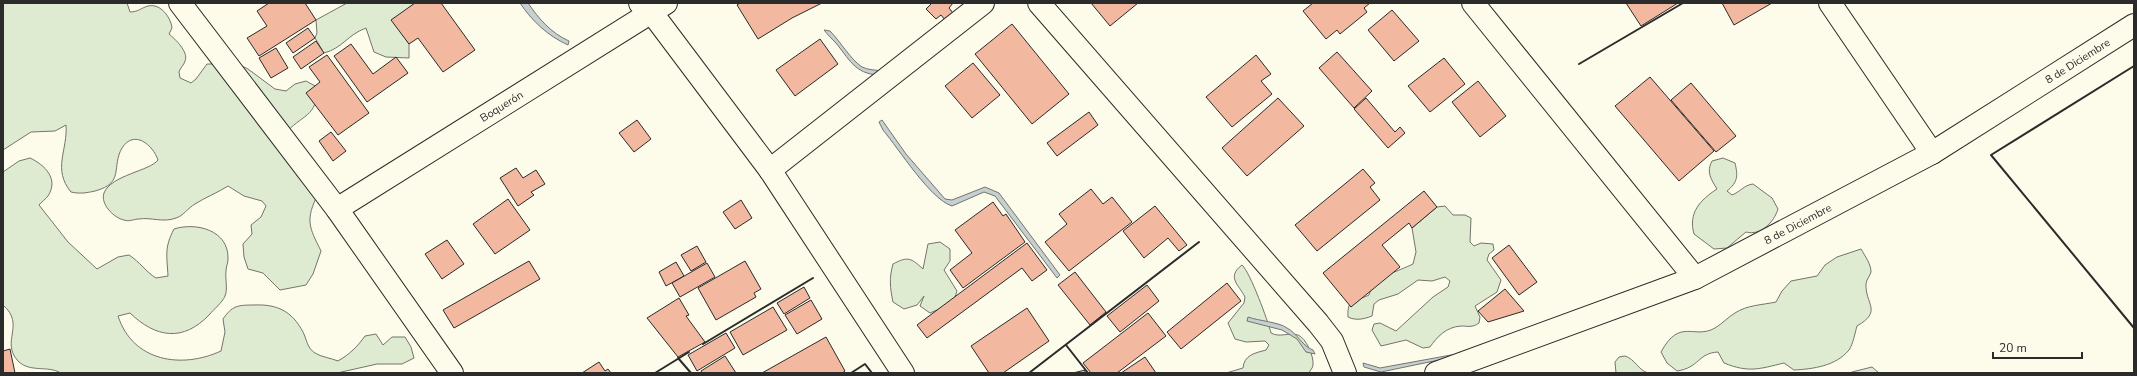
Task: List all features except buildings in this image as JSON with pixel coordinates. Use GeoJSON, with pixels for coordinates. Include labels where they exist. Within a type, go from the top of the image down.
{"type":"FeatureCollection","features":[{"type":"Feature","properties":{"kind":"street"},"geometry":{"type":"LineString","coordinates":[[180,3],[337,209],[452,373]]}},
{"type":"Feature","properties":{"kind":"street"},"geometry":{"type":"LineString","coordinates":[[770,170],[983,3]]}},
{"type":"Feature","properties":{"kind":"street"},"geometry":{"type":"LineString","coordinates":[[1039,3],[1318,323],[1332,341],[1345,373]]}},
{"type":"Feature","properties":{"kind":"street"},"geometry":{"type":"LineString","coordinates":[[1473,3],[1695,278]]}},
{"type":"Feature","properties":{"kind":"street"},"geometry":{"type":"LineString","coordinates":[[1830,3],[1932,153]]}},
{"type":"Feature","properties":{"kind":"street"},"geometry":{"type":"LineString","coordinates":[[653,6],[770,170],[902,373]]}},
{"type":"Feature","properties":{"kind":"street","name":"Boquerón"},"geometry":{"type":"LineString","coordinates":[[337,209],[653,6]]}},
{"type":"Feature","properties":{"kind":"street","name":"8 de Diciembre"},"geometry":{"type":"LineString","coordinates":[[1436,373],[1695,278],[1932,153],[2134,25]]}},
{"type":"Feature","properties":{"kind":"green space"},"geometry":{"type":"Polygon","coordinates":[[[3,3],[127,3],[130,12],[137,11],[148,6],[157,7],[164,12],[170,20],[172,28],[169,34],[181,46],[186,57],[179,72],[180,78],[191,83],[196,79],[207,64],[238,64],[248,69],[275,89],[286,91],[295,84],[306,81],[317,87],[315,105],[307,115],[290,128],[284,135],[318,194],[311,210],[310,223],[311,229],[321,251],[313,274],[306,285],[280,290],[263,273],[248,269],[244,257],[243,244],[252,234],[251,225],[261,217],[266,206],[262,201],[244,196],[228,186],[195,204],[179,217],[171,219],[137,219],[126,221],[120,219],[112,213],[106,206],[103,197],[108,187],[122,178],[154,164],[158,160],[156,154],[143,141],[137,139],[132,140],[127,142],[122,148],[117,162],[116,174],[110,184],[95,191],[83,193],[71,192],[65,184],[62,175],[62,159],[66,125],[55,131],[31,132],[3,150],[3,3]]]}},
{"type":"Feature","properties":{"kind":"green space"},"geometry":{"type":"Polygon","coordinates":[[[347,3],[415,3],[402,33],[409,44],[409,58],[386,57],[374,52],[366,28],[354,34],[336,48],[324,53],[315,38],[317,33],[316,20],[347,3]]]}},
{"type":"Feature","properties":{"kind":"green space"},"geometry":{"type":"Polygon","coordinates":[[[30,158],[41,164],[49,173],[51,178],[51,190],[47,197],[39,205],[68,242],[97,269],[118,257],[129,255],[156,278],[168,276],[167,247],[174,229],[183,227],[210,230],[223,241],[227,249],[228,259],[226,270],[226,293],[220,304],[199,324],[189,330],[170,334],[150,328],[130,313],[118,316],[125,331],[135,343],[147,352],[160,358],[191,360],[206,357],[221,351],[225,332],[223,319],[229,311],[239,306],[262,305],[283,310],[289,314],[299,325],[310,349],[320,356],[338,361],[353,350],[365,336],[376,334],[383,345],[392,337],[405,337],[411,347],[414,358],[402,364],[377,364],[337,373],[61,373],[50,369],[33,368],[23,365],[13,354],[11,340],[13,319],[10,312],[3,305],[3,172],[19,161],[30,158]]]}},
{"type":"Feature","properties":{"kind":"green space"},"geometry":{"type":"Polygon","coordinates":[[[1723,158],[1735,163],[1737,172],[1735,182],[1727,191],[1732,195],[1753,184],[1772,198],[1778,209],[1770,223],[1762,230],[1752,233],[1746,232],[1727,248],[1714,249],[1694,234],[1693,220],[1694,213],[1697,208],[1705,198],[1717,189],[1711,179],[1709,172],[1710,165],[1712,161],[1723,158]]]}},
{"type":"Feature","properties":{"kind":"green space"},"geometry":{"type":"Polygon","coordinates":[[[1445,206],[1453,215],[1465,215],[1471,218],[1470,242],[1474,246],[1481,243],[1493,244],[1494,250],[1489,254],[1487,260],[1501,280],[1497,292],[1475,306],[1480,317],[1477,325],[1461,326],[1446,330],[1430,347],[1423,348],[1406,340],[1381,346],[1372,330],[1374,324],[1380,323],[1396,331],[1433,297],[1448,287],[1450,281],[1445,277],[1432,281],[1418,280],[1398,294],[1379,300],[1374,304],[1372,316],[1366,318],[1357,319],[1348,317],[1349,306],[1353,301],[1369,295],[1381,279],[1413,264],[1416,252],[1412,228],[1437,207],[1445,206]]]}},
{"type":"Feature","properties":{"kind":"green space"},"geometry":{"type":"Polygon","coordinates":[[[940,242],[950,249],[950,261],[944,270],[957,291],[953,303],[930,313],[920,306],[924,296],[917,305],[904,309],[893,302],[890,283],[893,264],[909,259],[923,269],[928,244],[940,242]]]}},
{"type":"Feature","properties":{"kind":"green space"},"geometry":{"type":"Polygon","coordinates":[[[1861,249],[1868,260],[1871,269],[1866,284],[1866,291],[1871,311],[1865,321],[1857,326],[1853,342],[1849,350],[1838,360],[1824,366],[1801,370],[1794,370],[1784,363],[1761,368],[1747,369],[1724,363],[1718,352],[1706,355],[1690,367],[1677,371],[1667,363],[1661,352],[1674,335],[1687,331],[1707,331],[1715,328],[1740,310],[1776,302],[1782,291],[1791,281],[1817,276],[1825,265],[1837,257],[1861,249]]]}},
{"type":"Feature","properties":{"kind":"green space"},"geometry":{"type":"Polygon","coordinates":[[[1242,265],[1254,286],[1271,333],[1278,335],[1295,334],[1307,343],[1313,361],[1313,366],[1309,373],[1226,373],[1243,368],[1245,360],[1248,357],[1266,350],[1269,345],[1265,341],[1246,342],[1235,339],[1228,323],[1244,303],[1245,297],[1237,285],[1234,277],[1237,269],[1242,265]]]}},
{"type":"Feature","properties":{"kind":"green space"},"geometry":{"type":"Polygon","coordinates":[[[1625,356],[1648,373],[1616,373],[1615,362],[1619,357],[1625,356]]]}},
{"type":"Feature","properties":{"kind":"green space"},"geometry":{"type":"Polygon","coordinates":[[[1872,367],[1879,373],[1850,373],[1852,372],[1872,367]]]}},
{"type":"Feature","properties":{"kind":"shaded area"},"geometry":{"type":"Polygon","coordinates":[[[520,3],[528,3],[546,25],[569,41],[568,45],[541,27],[520,3]]]}},
{"type":"Feature","properties":{"kind":"shaded area"},"geometry":{"type":"Polygon","coordinates":[[[824,30],[830,31],[854,60],[862,67],[882,71],[879,75],[864,72],[853,64],[824,30]]]}},
{"type":"Feature","properties":{"kind":"shaded area"},"geometry":{"type":"Polygon","coordinates":[[[882,120],[906,154],[945,199],[952,200],[985,187],[999,193],[1060,275],[1057,278],[995,196],[984,192],[952,206],[943,202],[915,172],[883,130],[879,122],[882,120]]]}},
{"type":"Feature","properties":{"kind":"shaded area"},"geometry":{"type":"Polygon","coordinates":[[[1248,317],[1274,323],[1291,330],[1306,346],[1313,350],[1315,354],[1306,352],[1297,339],[1282,330],[1247,321],[1248,317]]]}},
{"type":"Feature","properties":{"kind":"shaded area"},"geometry":{"type":"Polygon","coordinates":[[[1451,355],[1463,355],[1381,372],[1364,367],[1363,363],[1380,368],[1451,355]]]}},
{"type":"Feature","properties":{"kind":"wall"},"geometry":{"type":"LineString","coordinates":[[1579,64],[1683,3]]}},
{"type":"Feature","properties":{"kind":"wall"},"geometry":{"type":"LineString","coordinates":[[2134,66],[1991,155],[2134,328]]}},
{"type":"Feature","properties":{"kind":"wall"},"geometry":{"type":"LineString","coordinates":[[1029,373],[1199,242]]}},
{"type":"Feature","properties":{"kind":"wall"},"geometry":{"type":"LineString","coordinates":[[703,344],[813,278]]}},
{"type":"Feature","properties":{"kind":"wall"},"geometry":{"type":"LineString","coordinates":[[1066,345],[1088,373]]}},
{"type":"Feature","properties":{"kind":"wall"},"geometry":{"type":"LineString","coordinates":[[655,373],[689,352]]}},
{"type":"Feature","properties":{"kind":"wall"},"geometry":{"type":"LineString","coordinates":[[678,358],[691,373]]}},
{"type":"Feature","properties":{"kind":"wall"},"geometry":{"type":"LineString","coordinates":[[851,373],[865,364],[872,373]]}}]}
